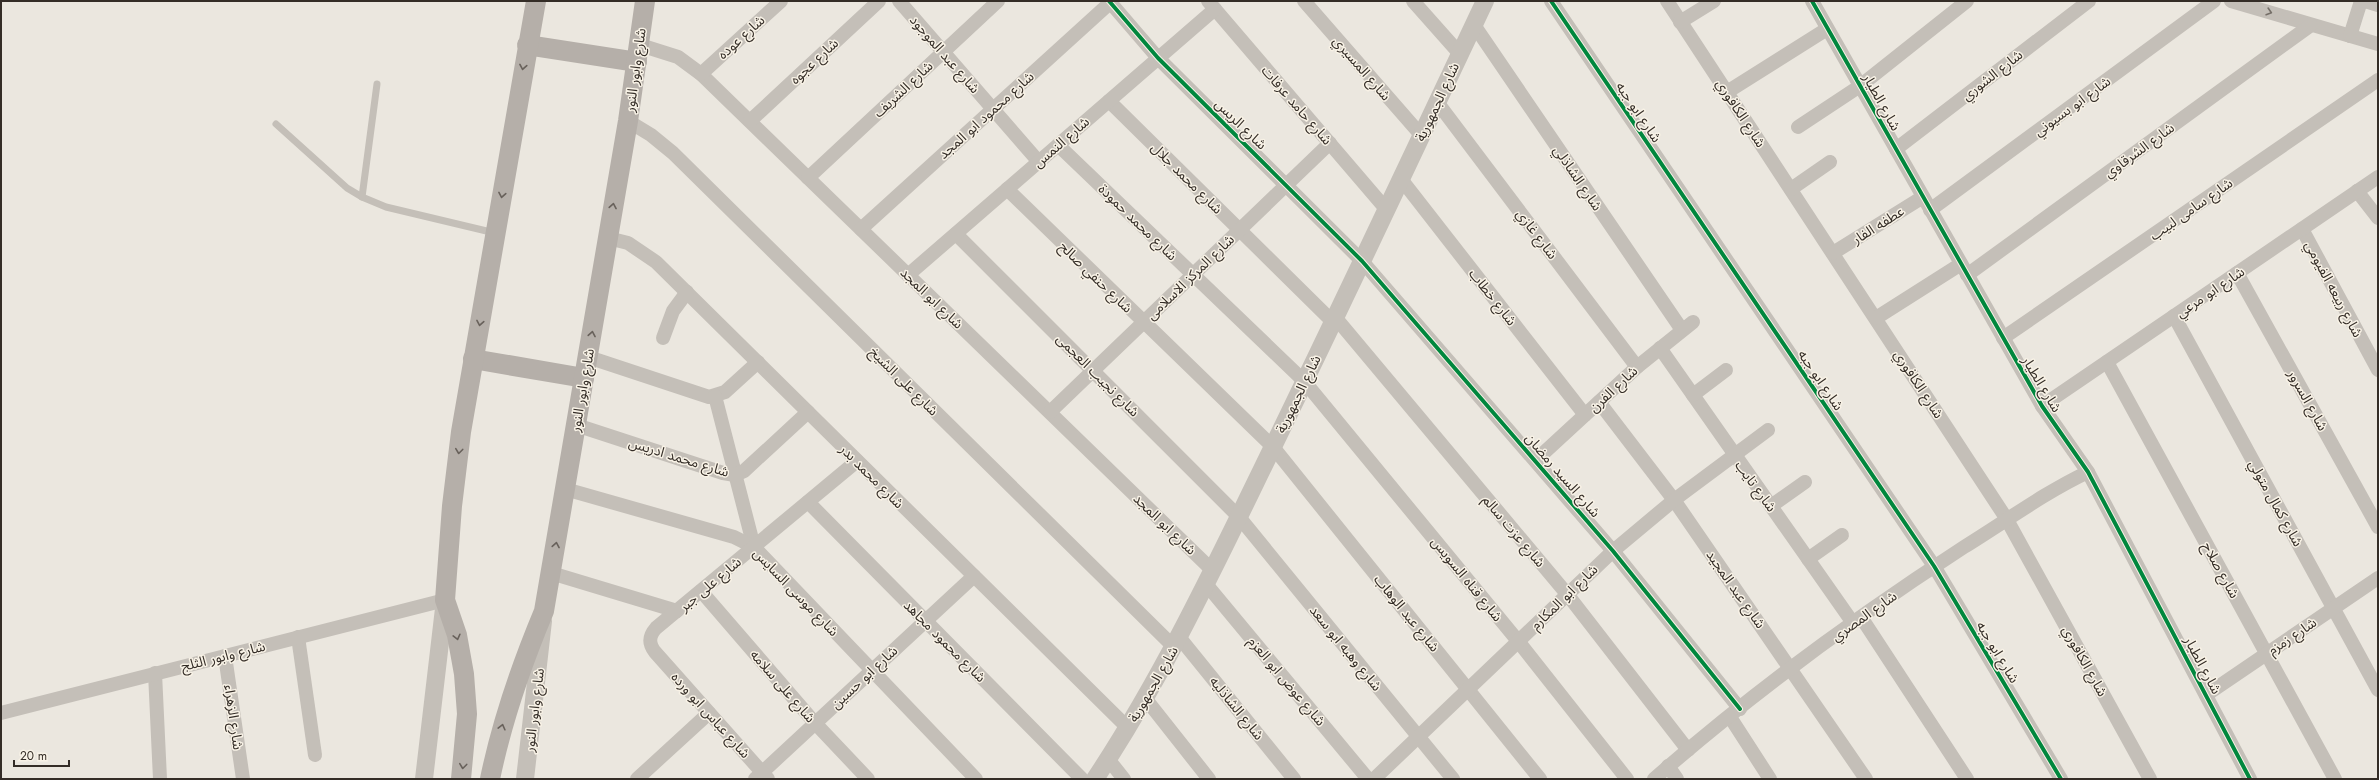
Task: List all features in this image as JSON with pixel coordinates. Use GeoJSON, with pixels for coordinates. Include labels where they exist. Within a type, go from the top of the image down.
{"type":"FeatureCollection","features":[{"type":"Feature","properties":{"kind":"main road"},"geometry":{"type":"LineString","coordinates":[[461,779],[467,714],[464,674],[457,635],[445,600],[452,506],[474,359],[527,45],[536,1]]}},
{"type":"Feature","properties":{"kind":"main road","name":"شارع وابور النور"},"geometry":{"type":"LineString","coordinates":[[544,611],[628,121],[639,54],[645,1]]}},
{"type":"Feature","properties":{"kind":"main road"},"geometry":{"type":"LineString","coordinates":[[527,45],[639,54]]}},
{"type":"Feature","properties":{"kind":"main road"},"geometry":{"type":"LineString","coordinates":[[474,359],[584,378]]}},
{"type":"Feature","properties":{"kind":"main road"},"geometry":{"type":"LineString","coordinates":[[490,779],[503,722],[515,685],[544,611]]}},
{"type":"Feature","properties":{"kind":"street","name":"شارع عوده"},"geometry":{"type":"LineString","coordinates":[[701,74],[781,1]]}},
{"type":"Feature","properties":{"kind":"street","name":"شارع عجوه"},"geometry":{"type":"LineString","coordinates":[[750,121],[879,1]]}},
{"type":"Feature","properties":{"kind":"street","name":"شارع عبد الموجود"},"geometry":{"type":"LineString","coordinates":[[899,1],[1039,162]]}},
{"type":"Feature","properties":{"kind":"street","name":"شارع الشريف"},"geometry":{"type":"LineString","coordinates":[[808,178],[998,1]]}},
{"type":"Feature","properties":{"kind":"street","name":"شارع المسيري"},"geometry":{"type":"LineString","coordinates":[[1304,1],[1421,135]]}},
{"type":"Feature","properties":{"kind":"street"},"geometry":{"type":"LineString","coordinates":[[1413,1],[1460,54]]}},
{"type":"Feature","properties":{"kind":"street","name":"شارع الجمهورية"},"geometry":{"type":"LineString","coordinates":[[1095,779],[1128,728],[1177,642],[1273,447],[1485,1]]}},
{"type":"Feature","properties":{"kind":"street","name":"شارع ابو جبه"},"geometry":{"type":"LineString","coordinates":[[1550,1],[1934,566],[2061,779]]}},
{"type":"Feature","properties":{"kind":"street","name":"شارع الكافوري"},"geometry":{"type":"LineString","coordinates":[[1667,1],[2006,518],[2150,779]]}},
{"type":"Feature","properties":{"kind":"street"},"geometry":{"type":"LineString","coordinates":[[1680,22],[1714,1]]}},
{"type":"Feature","properties":{"kind":"street","name":"شارع الطيار"},"geometry":{"type":"LineString","coordinates":[[1812,1],[2042,406],[2088,472],[2250,779]]}},
{"type":"Feature","properties":{"kind":"street"},"geometry":{"type":"LineString","coordinates":[[1798,127],[1860,86],[1967,1]]}},
{"type":"Feature","properties":{"kind":"street","name":"شارع الشوري"},"geometry":{"type":"LineString","coordinates":[[1896,149],[2089,1]]}},
{"type":"Feature","properties":{"kind":"street","name":"شارع ابو بسيوني"},"geometry":{"type":"LineString","coordinates":[[1930,210],[2214,1]]}},
{"type":"Feature","properties":{"kind":"street"},"geometry":{"type":"LineString","coordinates":[[2231,1],[2378,44]]}},
{"type":"Feature","properties":{"kind":"street"},"geometry":{"type":"LineString","coordinates":[[2350,36],[2361,1]]}},
{"type":"Feature","properties":{"kind":"street"},"geometry":{"type":"LineString","coordinates":[[2365,1],[2378,5]]}},
{"type":"Feature","properties":{"kind":"street","name":"شارع الريس"},"geometry":{"type":"LineString","coordinates":[[1110,2],[1158,58],[1287,184],[1362,261]]}},
{"type":"Feature","properties":{"kind":"street","name":"شارع محمود ابو المجد"},"geometry":{"type":"LineString","coordinates":[[861,229],[1110,2]]}},
{"type":"Feature","properties":{"kind":"street","name":"شارع النمس"},"geometry":{"type":"LineString","coordinates":[[908,275],[1158,58],[1211,5]]}},
{"type":"Feature","properties":{"kind":"street","name":"شارع حامد عرفات"},"geometry":{"type":"LineString","coordinates":[[1211,5],[1386,209]]}},
{"type":"Feature","properties":{"kind":"street","name":"شارع الشاذلي"},"geometry":{"type":"LineString","coordinates":[[1474,25],[1687,326]]}},
{"type":"Feature","properties":{"kind":"street","name":"شارع الشرقاوي"},"geometry":{"type":"LineString","coordinates":[[1876,318],[1964,269],[2311,25]]}},
{"type":"Feature","properties":{"kind":"street"},"geometry":{"type":"LineString","coordinates":[[1727,92],[1827,29]]}},
{"type":"Feature","properties":{"kind":"street","name":"شارع ابو المجد"},"geometry":{"type":"LineString","coordinates":[[639,54],[665,51],[678,57],[701,74],[1050,412],[1209,577]]}},
{"type":"Feature","properties":{"kind":"street","name":"شارع سامى لبيب"},"geometry":{"type":"LineString","coordinates":[[2003,338],[2378,80]]}},
{"type":"Feature","properties":{"kind":"street","name":"شارع محمد جلال"},"geometry":{"type":"LineString","coordinates":[[1109,101],[1239,230],[1334,320]]}},
{"type":"Feature","properties":{"kind":"street","name":"شارع غازي"},"geometry":{"type":"LineString","coordinates":[[1437,102],[1637,367]]}},
{"type":"Feature","properties":{"kind":"street","name":"شارع على الشيخ"},"geometry":{"type":"LineString","coordinates":[[628,121],[651,135],[673,153],[1177,642]]}},
{"type":"Feature","properties":{"kind":"street","name":"شارع المركز الاسلامى"},"geometry":{"type":"LineString","coordinates":[[1050,412],[1330,143]]}},
{"type":"Feature","properties":{"kind":"street","name":"شارع محمد حمودة"},"geometry":{"type":"LineString","coordinates":[[1058,145],[1304,382]]}},
{"type":"Feature","properties":{"kind":"street"},"geometry":{"type":"LineString","coordinates":[[1790,189],[1830,162]]}},
{"type":"Feature","properties":{"kind":"street","name":"شارع ابو مرعي"},"geometry":{"type":"LineString","coordinates":[[2042,406],[2378,177]]}},
{"type":"Feature","properties":{"kind":"street","name":"شارع خطاب"},"geometry":{"type":"LineString","coordinates":[[1401,179],[1585,415]]}},
{"type":"Feature","properties":{"kind":"street","name":"شارع حنفي صالح"},"geometry":{"type":"LineString","coordinates":[[1007,189],[1273,447]]}},
{"type":"Feature","properties":{"kind":"street"},"geometry":{"type":"LineString","coordinates":[[2357,191],[2378,218]]}},
{"type":"Feature","properties":{"kind":"street","name":"عطفه الفار"},"geometry":{"type":"LineString","coordinates":[[1833,253],[1923,197]]}},
{"type":"Feature","properties":{"kind":"street","name":"شارع ربيعه الفيومي"},"geometry":{"type":"LineString","coordinates":[[2302,229],[2378,370]]}},
{"type":"Feature","properties":{"kind":"street","name":"شارع نجيب العجمى"},"geometry":{"type":"LineString","coordinates":[[956,234],[1239,517]]}},
{"type":"Feature","properties":{"kind":"street","name":"شارع محمد بدر"},"geometry":{"type":"LineString","coordinates":[[608,238],[628,243],[648,254],[1128,728]]}},
{"type":"Feature","properties":{"kind":"street","name":"شارع السيد رمضان"},"geometry":{"type":"LineString","coordinates":[[1362,261],[1536,460],[1613,551],[1735,713],[1770,779]]}},
{"type":"Feature","properties":{"kind":"street","name":"شارع السرور"},"geometry":{"type":"LineString","coordinates":[[2237,273],[2378,527]]}},
{"type":"Feature","properties":{"kind":"street"},"geometry":{"type":"LineString","coordinates":[[663,338],[673,310],[687,292]]}},
{"type":"Feature","properties":{"kind":"street","name":"شارع كمال متولي"},"geometry":{"type":"LineString","coordinates":[[2174,316],[2378,690]]}},
{"type":"Feature","properties":{"kind":"street","name":"شارع عزت سالم"},"geometry":{"type":"LineString","coordinates":[[1334,320],[1567,594],[1688,750]]}},
{"type":"Feature","properties":{"kind":"street","name":"شارع الفرن"},"geometry":{"type":"LineString","coordinates":[[1536,460],[1637,367],[1687,326]]}},
{"type":"Feature","properties":{"kind":"street","name":"شارع تايب"},"geometry":{"type":"LineString","coordinates":[[1660,348],[1734,456],[1808,559],[1857,620],[1968,779]]}},
{"type":"Feature","properties":{"kind":"street"},"geometry":{"type":"LineString","coordinates":[[588,357],[699,394],[715,396],[725,392],[758,362]]}},
{"type":"Feature","properties":{"kind":"street","name":"شارع صلاح"},"geometry":{"type":"LineString","coordinates":[[2107,362],[2335,779]]}},
{"type":"Feature","properties":{"kind":"street"},"geometry":{"type":"LineString","coordinates":[[1693,396],[1726,370]]}},
{"type":"Feature","properties":{"kind":"street","name":"شارع قناه السويس"},"geometry":{"type":"LineString","coordinates":[[1304,382],[1518,641],[1627,779]]}},
{"type":"Feature","properties":{"kind":"street"},"geometry":{"type":"LineString","coordinates":[[715,396],[754,547]]}},
{"type":"Feature","properties":{"kind":"street","name":"شارع عبد المجيد"},"geometry":{"type":"LineString","coordinates":[[1600,402],[1674,500],[1792,668],[1866,779]]}},
{"type":"Feature","properties":{"kind":"street","name":"شارع محمد ادريس"},"geometry":{"type":"LineString","coordinates":[[576,425],[723,473],[735,475],[744,471],[808,412]]}},
{"type":"Feature","properties":{"kind":"street","name":"شارع ابو المكارم"},"geometry":{"type":"LineString","coordinates":[[1374,779],[1613,551],[1674,500],[1768,430]]}},
{"type":"Feature","properties":{"kind":"street","name":"شارع عبد الوهاب"},"geometry":{"type":"LineString","coordinates":[[1273,447],[1540,779]]}},
{"type":"Feature","properties":{"kind":"street","name":"شارع على جبر"},"geometry":{"type":"LineString","coordinates":[[655,652],[650,642],[653,632],[857,461]]}},
{"type":"Feature","properties":{"kind":"street","name":"شارع المصري"},"geometry":{"type":"LineString","coordinates":[[1654,779],[1668,766],[1792,668],[1857,620],[2006,518],[2046,493],[2088,472]]}},
{"type":"Feature","properties":{"kind":"street"},"geometry":{"type":"LineString","coordinates":[[1771,506],[1805,482]]}},
{"type":"Feature","properties":{"kind":"street","name":"شارع موسى السايس"},"geometry":{"type":"LineString","coordinates":[[565,489],[734,537],[754,547],[976,779]]}},
{"type":"Feature","properties":{"kind":"street","name":"شارع محمود مجاهد"},"geometry":{"type":"LineString","coordinates":[[808,502],[1082,779]]}},
{"type":"Feature","properties":{"kind":"street","name":"شارع وهبه ابو سعد"},"geometry":{"type":"LineString","coordinates":[[1239,517],[1453,779]]}},
{"type":"Feature","properties":{"kind":"street"},"geometry":{"type":"LineString","coordinates":[[1808,559],[1842,535]]}},
{"type":"Feature","properties":{"kind":"street"},"geometry":{"type":"LineString","coordinates":[[551,573],[677,611]]}},
{"type":"Feature","properties":{"kind":"street","name":"شارع ابو حسين"},"geometry":{"type":"LineString","coordinates":[[762,777],[815,723],[974,576]]}},
{"type":"Feature","properties":{"kind":"street","name":"شارع عوض ابو العزم"},"geometry":{"type":"LineString","coordinates":[[1209,577],[1368,779]]}},
{"type":"Feature","properties":{"kind":"street","name":"شارع زمزم"},"geometry":{"type":"LineString","coordinates":[[2206,695],[2378,578]]}},
{"type":"Feature","properties":{"kind":"street","name":"شارع على سلامه"},"geometry":{"type":"LineString","coordinates":[[701,591],[815,723],[868,779]]}},
{"type":"Feature","properties":{"kind":"street"},"geometry":{"type":"LineString","coordinates":[[424,779],[445,600]]}},
{"type":"Feature","properties":{"kind":"street","name":"شارع وابور الثلج"},"geometry":{"type":"LineString","coordinates":[[1,713],[445,600]]}},
{"type":"Feature","properties":{"kind":"street","name":"شارع وابور النور"},"geometry":{"type":"LineString","coordinates":[[525,779],[544,611]]}},
{"type":"Feature","properties":{"kind":"street"},"geometry":{"type":"LineString","coordinates":[[298,637],[315,755]]}},
{"type":"Feature","properties":{"kind":"street","name":"شارع الشاذليه"},"geometry":{"type":"LineString","coordinates":[[1177,642],[1294,779]]}},
{"type":"Feature","properties":{"kind":"street","name":"شارع عباس ابو ورده"},"geometry":{"type":"LineString","coordinates":[[655,652],[709,713],[762,777]]}},
{"type":"Feature","properties":{"kind":"street","name":"شارع الزهراء"},"geometry":{"type":"LineString","coordinates":[[225,656],[243,779]]}},
{"type":"Feature","properties":{"kind":"street"},"geometry":{"type":"LineString","coordinates":[[155,674],[160,779]]}},
{"type":"Feature","properties":{"kind":"street"},"geometry":{"type":"LineString","coordinates":[[1145,698],[1209,779]]}},
{"type":"Feature","properties":{"kind":"street"},"geometry":{"type":"LineString","coordinates":[[638,779],[709,713]]}},
{"type":"Feature","properties":{"kind":"street"},"geometry":{"type":"LineString","coordinates":[[1108,759],[1124,779]]}},
{"type":"Feature","properties":{"kind":"street"},"geometry":{"type":"LineString","coordinates":[[1668,766],[1676,779]]}},
{"type":"Feature","properties":{"kind":"lane"},"geometry":{"type":"LineString","coordinates":[[362,197],[377,84]]}},
{"type":"Feature","properties":{"kind":"lane"},"geometry":{"type":"LineString","coordinates":[[276,124],[348,188],[362,197],[386,207],[495,233]]}},
{"type":"Feature","properties":{"kind":"cycle path"},"geometry":{"type":"LineString","coordinates":[[1109,1],[1158,58],[1362,261],[1613,551],[1740,709]]}},
{"type":"Feature","properties":{"kind":"cycle path"},"geometry":{"type":"LineString","coordinates":[[1551,1],[1934,566],[2061,779]]}},
{"type":"Feature","properties":{"kind":"cycle path"},"geometry":{"type":"LineString","coordinates":[[1812,1],[2042,406],[2088,472],[2250,779]]}}]}
